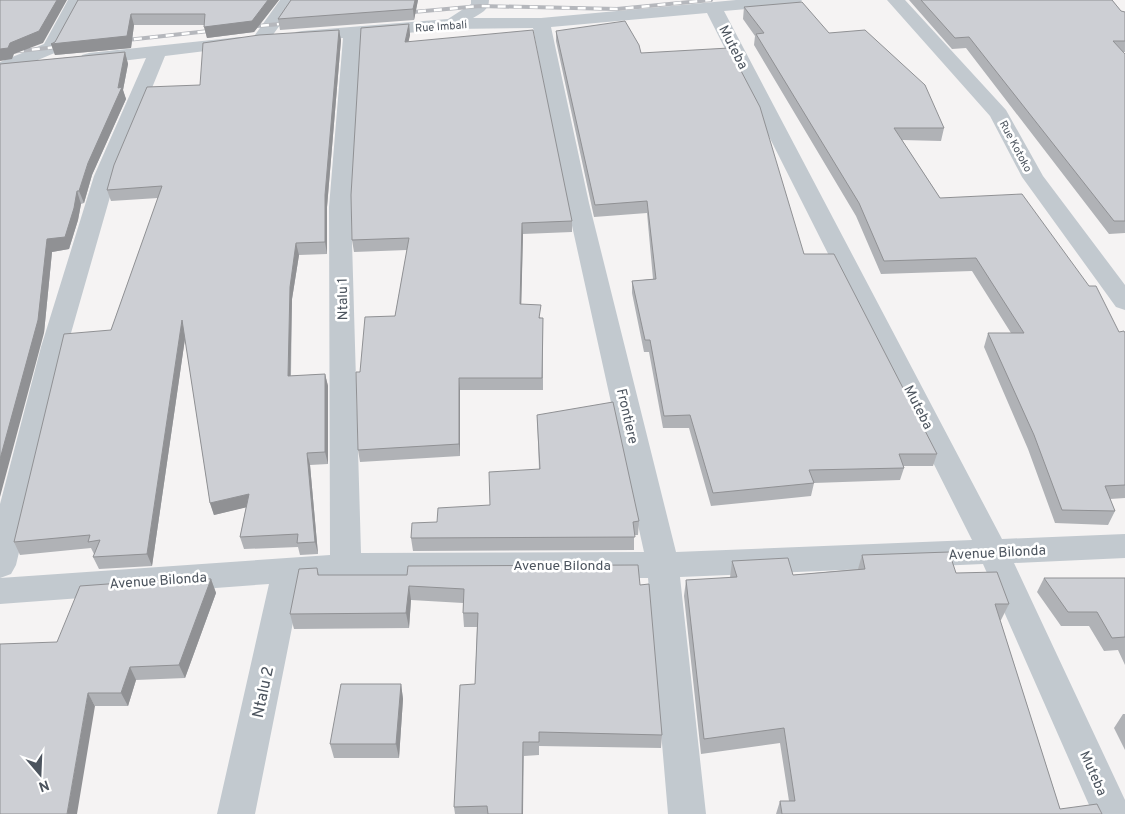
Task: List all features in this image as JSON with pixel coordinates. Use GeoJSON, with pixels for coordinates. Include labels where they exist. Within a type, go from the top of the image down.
{"type":"FeatureCollection","features":[{"type":"Feature","properties":{"kind":"street"},"geometry":{"type":"LineString","coordinates":[[1,68],[51,48],[77,0]]}},
{"type":"Feature","properties":{"kind":"street"},"geometry":{"type":"LineString","coordinates":[[276,38],[274,24],[289,0]]}},
{"type":"Feature","properties":{"kind":"street"},"geometry":{"type":"LineString","coordinates":[[452,24],[480,6],[480,0]]}},
{"type":"Feature","properties":{"kind":"street","name":"Rue Imbali"},"geometry":{"type":"LineString","coordinates":[[1,68],[157,53],[276,38],[452,24],[541,23],[792,0]]}},
{"type":"Feature","properties":{"kind":"street","name":"Rue Kotoko"},"geometry":{"type":"LineString","coordinates":[[896,0],[999,114],[1033,177],[1125,302]]}},
{"type":"Feature","properties":{"kind":"street","name":"Muteba"},"geometry":{"type":"LineString","coordinates":[[713,7],[994,553],[1112,814]]}},
{"type":"Feature","properties":{"kind":"street","name":"Frontiere"},"geometry":{"type":"LineString","coordinates":[[541,23],[554,94],[580,213],[663,565],[687,814]]}},
{"type":"Feature","properties":{"kind":"street","name":"Ntalu 1"},"geometry":{"type":"LineString","coordinates":[[346,566],[340,207],[352,33]]}},
{"type":"Feature","properties":{"kind":"street"},"geometry":{"type":"LineString","coordinates":[[0,565],[54,347],[105,176],[157,53]]}},
{"type":"Feature","properties":{"kind":"street","name":"Avenue Bilonda"},"geometry":{"type":"LineString","coordinates":[[0,591],[346,566],[663,565],[994,553],[1125,546]]}},
{"type":"Feature","properties":{"kind":"street","name":"Ntalu 2"},"geometry":{"type":"LineString","coordinates":[[236,814],[288,570]]}},
{"type":"Feature","properties":{"kind":"building"},"geometry":{"type":"Polygon","coordinates":[[[0,0],[57,0],[39,31],[10,43],[8,48],[0,49],[0,0]]]}},
{"type":"Feature","properties":{"kind":"building"},"geometry":{"type":"Polygon","coordinates":[[[78,0],[268,0],[252,21],[204,27],[205,14],[131,14],[127,36],[51,44],[55,42],[78,0]]]}},
{"type":"Feature","properties":{"kind":"building"},"geometry":{"type":"Polygon","coordinates":[[[291,0],[415,0],[413,9],[278,19],[291,0]]]}},
{"type":"Feature","properties":{"kind":"building"},"geometry":{"type":"Polygon","coordinates":[[[921,0],[1112,0],[1121,11],[1125,12],[1125,41],[1113,41],[1125,54],[1125,221],[1114,221],[969,37],[955,38],[921,0]]]}},
{"type":"Feature","properties":{"kind":"building"},"geometry":{"type":"Polygon","coordinates":[[[802,2],[829,33],[865,30],[925,85],[944,128],[894,128],[940,198],[1022,194],[1089,286],[1096,286],[1119,332],[1124,331],[1125,485],[1105,486],[1115,511],[1062,510],[1034,435],[988,333],[1024,333],[976,258],[884,261],[859,203],[756,34],[764,33],[744,7],[802,2]]]}},
{"type":"Feature","properties":{"kind":"building"},"geometry":{"type":"Polygon","coordinates":[[[625,21],[639,45],[641,53],[729,48],[760,107],[804,254],[834,254],[937,454],[899,454],[904,468],[809,470],[814,483],[713,493],[690,415],[664,416],[650,340],[645,340],[632,281],[656,279],[647,201],[595,205],[556,31],[625,21]]]}},
{"type":"Feature","properties":{"kind":"building"},"geometry":{"type":"Polygon","coordinates":[[[409,24],[405,42],[533,30],[572,221],[522,223],[520,304],[541,305],[539,318],[543,318],[542,378],[459,378],[459,444],[358,450],[356,372],[360,372],[365,317],[395,316],[409,238],[352,240],[351,195],[361,28],[409,24]]]}},
{"type":"Feature","properties":{"kind":"building"},"geometry":{"type":"Polygon","coordinates":[[[339,30],[325,195],[325,242],[296,243],[290,287],[288,376],[325,374],[325,452],[307,453],[315,542],[297,543],[298,534],[240,537],[249,494],[210,503],[182,320],[147,554],[93,557],[100,540],[88,542],[90,535],[14,542],[64,334],[111,330],[162,186],[107,190],[114,165],[147,87],[200,85],[203,43],[259,35],[339,30]]]}},
{"type":"Feature","properties":{"kind":"building"},"geometry":{"type":"Polygon","coordinates":[[[125,52],[118,88],[122,87],[88,163],[79,191],[77,191],[65,237],[47,239],[38,320],[0,459],[0,64],[125,52]]]}},
{"type":"Feature","properties":{"kind":"building"},"geometry":{"type":"Polygon","coordinates":[[[613,402],[639,521],[633,522],[635,537],[411,538],[412,523],[437,522],[438,508],[490,505],[489,472],[540,469],[537,415],[613,402]]]}},
{"type":"Feature","properties":{"kind":"building"},"geometry":{"type":"Polygon","coordinates":[[[949,552],[956,573],[997,572],[1009,604],[995,604],[1060,809],[1097,804],[1102,814],[782,814],[780,801],[795,801],[784,728],[704,739],[686,580],[737,577],[732,561],[788,558],[793,575],[865,569],[862,555],[949,552]]]}},
{"type":"Feature","properties":{"kind":"building"},"geometry":{"type":"Polygon","coordinates":[[[638,565],[640,585],[649,584],[662,735],[539,732],[539,742],[523,742],[522,814],[488,814],[487,806],[454,807],[460,685],[475,684],[478,613],[463,613],[464,589],[409,586],[406,613],[290,614],[299,569],[317,568],[318,575],[407,575],[408,566],[638,565]]]}},
{"type":"Feature","properties":{"kind":"building"},"geometry":{"type":"Polygon","coordinates":[[[190,578],[211,579],[179,665],[130,667],[121,693],[88,693],[67,814],[0,814],[0,644],[57,642],[80,586],[190,578]]]}},
{"type":"Feature","properties":{"kind":"building"},"geometry":{"type":"Polygon","coordinates":[[[1044,578],[1125,578],[1125,637],[1112,638],[1097,612],[1068,612],[1044,578]]]}},
{"type":"Feature","properties":{"kind":"building"},"geometry":{"type":"Polygon","coordinates":[[[341,684],[401,684],[396,744],[330,744],[341,684]]]}},
{"type":"Feature","properties":{"kind":"railway"},"geometry":{"type":"LineString","coordinates":[[402,13],[480,6],[617,9],[711,0]]}},
{"type":"Feature","properties":{"kind":"railway"},"geometry":{"type":"LineString","coordinates":[[245,27],[292,23]]}},
{"type":"Feature","properties":{"kind":"railway"},"geometry":{"type":"LineString","coordinates":[[118,41],[218,30]]}},
{"type":"Feature","properties":{"kind":"railway"},"geometry":{"type":"LineString","coordinates":[[0,53],[66,46]]}}]}
